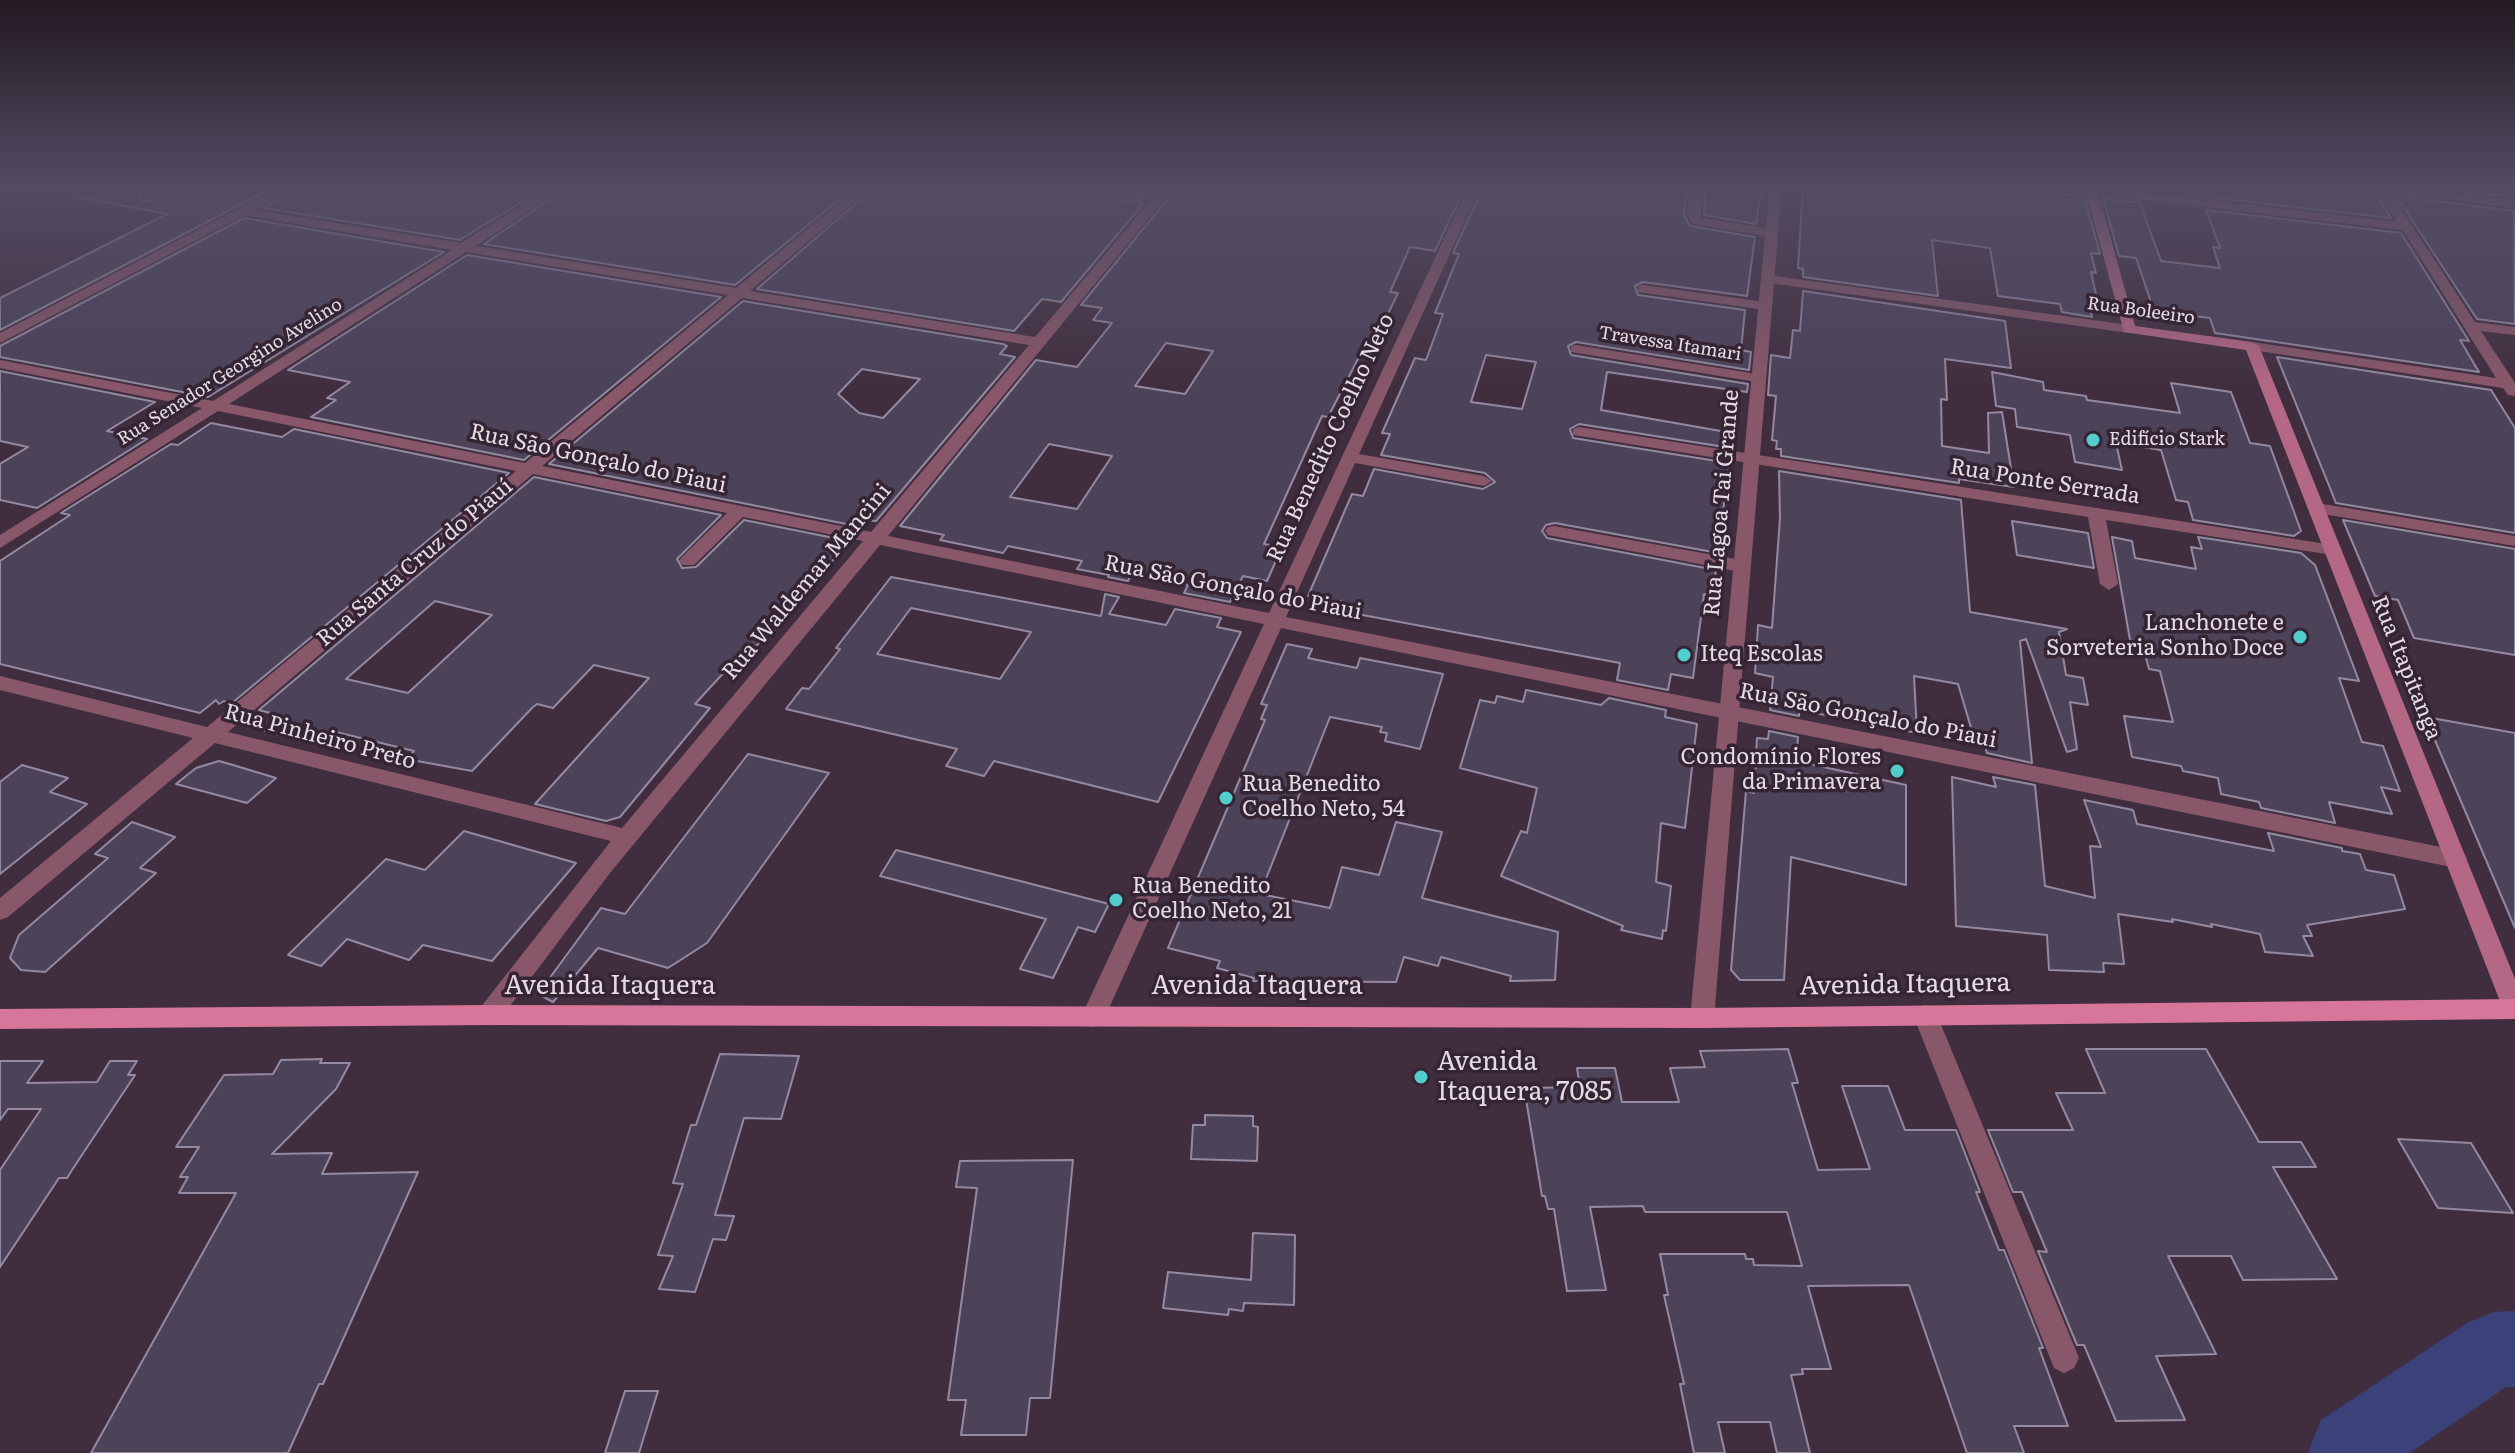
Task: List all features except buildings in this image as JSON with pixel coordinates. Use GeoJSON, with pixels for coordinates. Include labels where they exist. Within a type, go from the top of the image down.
{"type":"FeatureCollection","features":[{"type":"Feature","properties":{"kind":"main road"},"geometry":{"type":"LineString","coordinates":[[2108,253],[2129,329]]}},
{"type":"Feature","properties":{"kind":"main road","name":"Rua Boleeiro"},"geometry":{"type":"LineString","coordinates":[[2129,329],[2252,346]]}},
{"type":"Feature","properties":{"kind":"main road","name":"Rua Itapitanga"},"geometry":{"type":"LineString","coordinates":[[2252,346],[2515,1009]]}},
{"type":"Feature","properties":{"kind":"main road","name":"Avenida Itaquera"},"geometry":{"type":"LineString","coordinates":[[0,1019],[489,1015],[1702,1018],[2515,1009]]}},
{"type":"Feature","properties":{"kind":"street"},"geometry":{"type":"LineString","coordinates":[[0,339],[162,253]]}},
{"type":"Feature","properties":{"kind":"street","name":"Rua Senador Georgino Avelino"},"geometry":{"type":"LineString","coordinates":[[0,543],[456,253]]}},
{"type":"Feature","properties":{"kind":"street"},"geometry":{"type":"LineString","coordinates":[[495,253],[1037,342]]}},
{"type":"Feature","properties":{"kind":"street","name":"Rua Santa Cruz do Piauí"},"geometry":{"type":"LineString","coordinates":[[0,911],[785,253]]}},
{"type":"Feature","properties":{"kind":"street","name":"Rua Waldemar Mancini"},"geometry":{"type":"LineString","coordinates":[[489,1015],[627,837],[1112,253]]}},
{"type":"Feature","properties":{"kind":"street","name":"Rua Benedito Coelho Neto"},"geometry":{"type":"LineString","coordinates":[[1093,1017],[1443,253]]}},
{"type":"Feature","properties":{"kind":"street","name":"Rua Lagoa Tai Grande"},"geometry":{"type":"LineString","coordinates":[[1702,1018],[1770,253]]}},
{"type":"Feature","properties":{"kind":"street"},"geometry":{"type":"LineString","coordinates":[[2424,253],[2512,390]]}},
{"type":"Feature","properties":{"kind":"street","name":"Rua Boleeiro"},"geometry":{"type":"LineString","coordinates":[[1768,279],[2129,329]]}},
{"type":"Feature","properties":{"kind":"street"},"geometry":{"type":"LineString","coordinates":[[1643,289],[1765,306]]}},
{"type":"Feature","properties":{"kind":"street"},"geometry":{"type":"LineString","coordinates":[[2471,326],[2515,331]]}},
{"type":"Feature","properties":{"kind":"street","name":"Rua Boleeiro"},"geometry":{"type":"LineString","coordinates":[[2252,346],[2512,390]]}},
{"type":"Feature","properties":{"kind":"street","name":"Travessa Itamari"},"geometry":{"type":"LineString","coordinates":[[1576,349],[1757,378]]}},
{"type":"Feature","properties":{"kind":"street","name":"Rua São Gonçalo do Piaui"},"geometry":{"type":"LineString","coordinates":[[0,364],[1728,713],[2294,823],[2456,859]]}},
{"type":"Feature","properties":{"kind":"street","name":"Rua Ponte Serrada"},"geometry":{"type":"LineString","coordinates":[[1579,432],[2333,550]]}},
{"type":"Feature","properties":{"kind":"street"},"geometry":{"type":"LineString","coordinates":[[1348,457],[1484,481]]}},
{"type":"Feature","properties":{"kind":"street"},"geometry":{"type":"LineString","coordinates":[[2317,508],[2515,541]]}},
{"type":"Feature","properties":{"kind":"street"},"geometry":{"type":"LineString","coordinates":[[688,561],[738,512]]}},
{"type":"Feature","properties":{"kind":"street"},"geometry":{"type":"LineString","coordinates":[[2096,512],[2109,584]]}},
{"type":"Feature","properties":{"kind":"street"},"geometry":{"type":"LineString","coordinates":[[1554,531],[1741,566]]}},
{"type":"Feature","properties":{"kind":"street","name":"Rua Pinheiro Preto"},"geometry":{"type":"LineString","coordinates":[[0,683],[627,837]]}},
{"type":"Feature","properties":{"kind":"street"},"geometry":{"type":"LineString","coordinates":[[1925,1015],[2064,1358]]}},
{"type":"Feature","properties":{"kind":"waterway"},"geometry":{"type":"LineString","coordinates":[[2348,1453],[2349,1448],[2494,1350],[2515,1349]]}},
{"type":"Feature","properties":{"kind":"place","name":"Edifício Stark"},"geometry":{"type":"Point","coordinates":[2093,440]}},
{"type":"Feature","properties":{"kind":"place","name":"Lanchonete e Sorveteria Sonho Doce"},"geometry":{"type":"Point","coordinates":[2300,637]}},
{"type":"Feature","properties":{"kind":"place","name":"Iteq Escolas"},"geometry":{"type":"Point","coordinates":[1684,655]}},
{"type":"Feature","properties":{"kind":"place","name":"Condomínio Flores da Primavera"},"geometry":{"type":"Point","coordinates":[1897,771]}},
{"type":"Feature","properties":{"kind":"place","name":"Rua Benedito Coelho Neto, 54"},"geometry":{"type":"Point","coordinates":[1226,798]}},
{"type":"Feature","properties":{"kind":"place","name":"Rua Benedito Coelho Neto, 21"},"geometry":{"type":"Point","coordinates":[1116,900]}},
{"type":"Feature","properties":{"kind":"place","name":"Avenida Itaquera, 7085"},"geometry":{"type":"Point","coordinates":[1421,1077]}}]}
